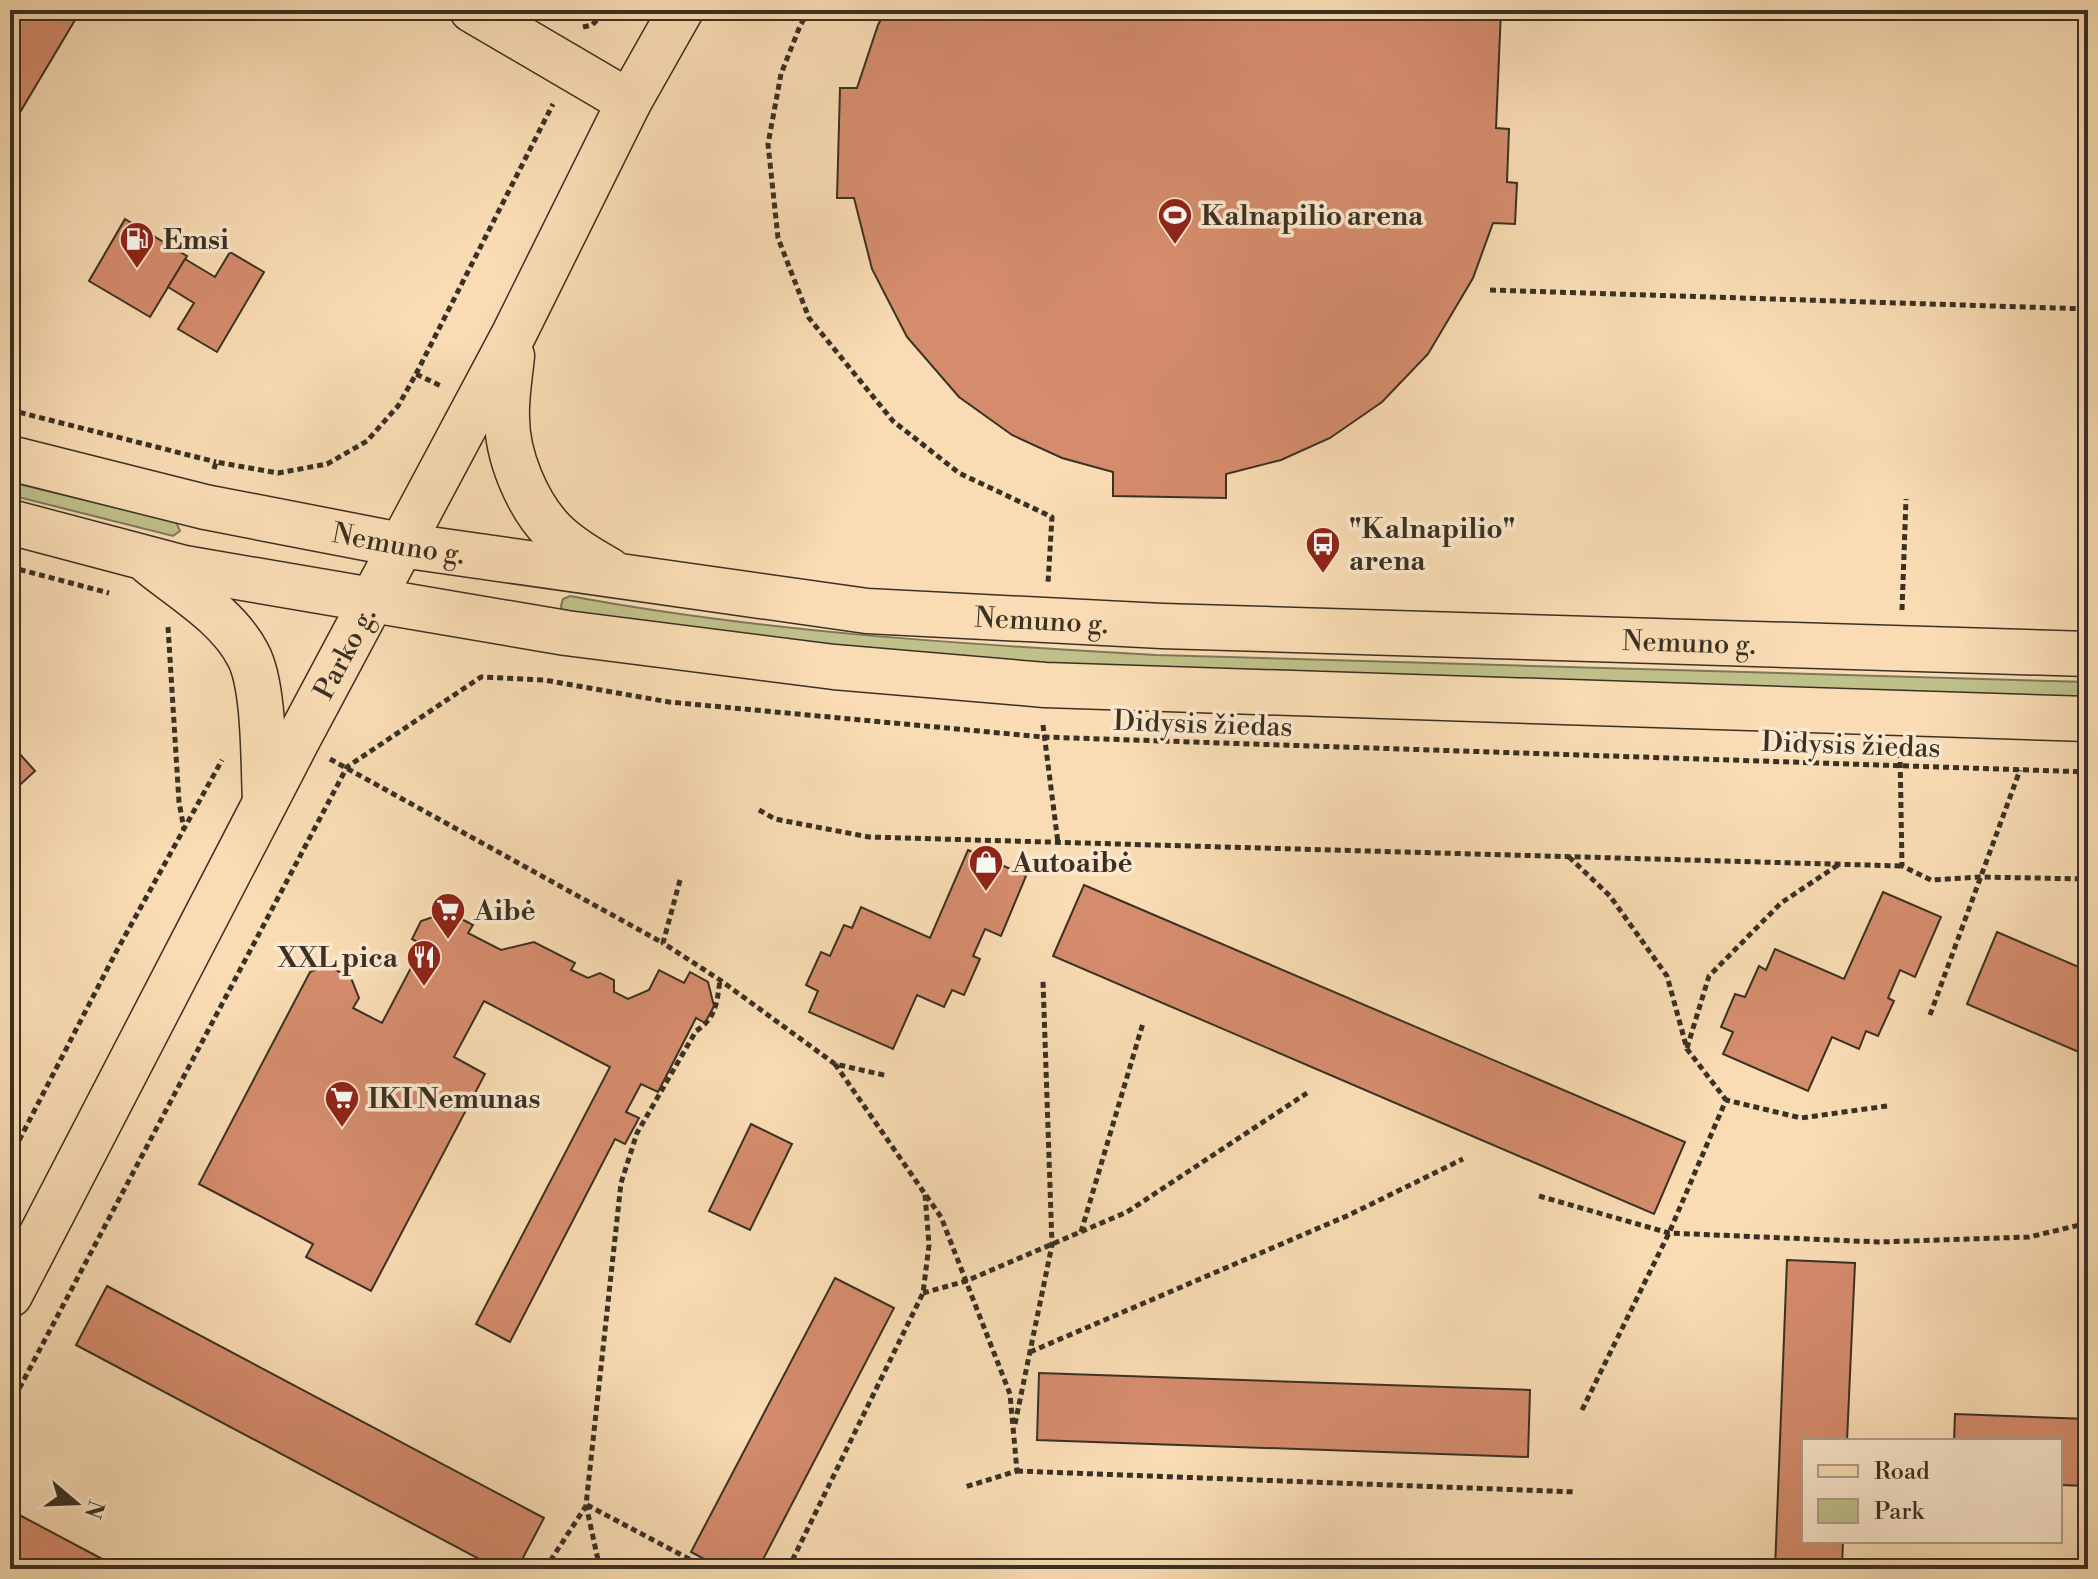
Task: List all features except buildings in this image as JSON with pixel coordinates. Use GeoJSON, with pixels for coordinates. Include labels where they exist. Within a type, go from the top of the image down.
{"type":"FeatureCollection","features":[{"type":"Feature","properties":{"kind":"main road"},"geometry":{"type":"LineString","coordinates":[[472,10],[629,102]]}},
{"type":"Feature","properties":{"kind":"main road","name":"Parko g."},"geometry":{"type":"LineString","coordinates":[[10,1295],[265,802],[514,334],[629,102],[681,10]]}},
{"type":"Feature","properties":{"kind":"main road"},"geometry":{"type":"LineString","coordinates":[[514,334],[506,419],[521,480],[555,533],[584,556],[622,577]]}},
{"type":"Feature","properties":{"kind":"main road","name":"Nemuno g."},"geometry":{"type":"LineString","coordinates":[[10,458],[205,507],[401,545],[867,611],[1046,621],[2088,654]]}},
{"type":"Feature","properties":{"kind":"main road"},"geometry":{"type":"LineString","coordinates":[[10,522],[161,572],[372,600],[566,633],[834,667],[1045,685],[2088,719]]}},
{"type":"Feature","properties":{"kind":"main road"},"geometry":{"type":"LineString","coordinates":[[161,572],[224,622],[249,655],[259,690],[265,802]]}},
{"type":"Feature","properties":{"kind":"path"},"geometry":{"type":"LineString","coordinates":[[576,29],[592,25],[607,10]]}},
{"type":"Feature","properties":{"kind":"path"},"geometry":{"type":"LineString","coordinates":[[809,10],[781,74],[768,144],[778,238],[809,318],[893,421],[959,473],[1052,517],[1046,621]]}},
{"type":"Feature","properties":{"kind":"path"},"geometry":{"type":"LineString","coordinates":[[10,410],[216,462],[278,473],[327,464],[367,441],[398,406],[556,97]]}},
{"type":"Feature","properties":{"kind":"path"},"geometry":{"type":"LineString","coordinates":[[1490,290],[2088,309]]}},
{"type":"Feature","properties":{"kind":"path"},"geometry":{"type":"LineString","coordinates":[[416,374],[477,404]]}},
{"type":"Feature","properties":{"kind":"path"},"geometry":{"type":"LineString","coordinates":[[205,507],[216,462]]}},
{"type":"Feature","properties":{"kind":"path"},"geometry":{"type":"LineString","coordinates":[[10,567],[121,596]]}},
{"type":"Feature","properties":{"kind":"path"},"geometry":{"type":"LineString","coordinates":[[161,572],[167,610],[179,802],[185,831]]}},
{"type":"Feature","properties":{"kind":"path","name":"Didysis žiedas"},"geometry":{"type":"LineString","coordinates":[[347,767],[481,677],[544,680],[669,702],[1043,737],[2088,772]]}},
{"type":"Feature","properties":{"kind":"path"},"geometry":{"type":"LineString","coordinates":[[1045,685],[1043,737],[1058,843]]}},
{"type":"Feature","properties":{"kind":"path"},"geometry":{"type":"LineString","coordinates":[[10,1158],[116,952],[224,756]]}},
{"type":"Feature","properties":{"kind":"path"},"geometry":{"type":"LineString","coordinates":[[10,1406],[347,767],[663,943],[720,980],[835,1064],[941,1217],[1010,1394],[1017,1471]]}},
{"type":"Feature","properties":{"kind":"path"},"geometry":{"type":"LineString","coordinates":[[1930,1015],[2020,770]]}},
{"type":"Feature","properties":{"kind":"path"},"geometry":{"type":"LineString","coordinates":[[759,810],[775,819],[869,837],[1902,866]]}},
{"type":"Feature","properties":{"kind":"path"},"geometry":{"type":"LineString","coordinates":[[1569,857],[1610,896],[1667,976],[1687,1049],[1726,1100],[1801,1118],[1887,1106]]}},
{"type":"Feature","properties":{"kind":"path"},"geometry":{"type":"LineString","coordinates":[[1687,1049],[1709,976],[1781,903],[1839,864]]}},
{"type":"Feature","properties":{"kind":"path"},"geometry":{"type":"LineString","coordinates":[[1980,877],[2088,879]]}},
{"type":"Feature","properties":{"kind":"path"},"geometry":{"type":"LineString","coordinates":[[663,943],[680,880]]}},
{"type":"Feature","properties":{"kind":"path"},"geometry":{"type":"LineString","coordinates":[[600,1569],[586,1505],[621,1183],[637,1133],[696,1031],[708,1024],[716,1009],[720,980]]}},
{"type":"Feature","properties":{"kind":"path"},"geometry":{"type":"LineString","coordinates":[[1013,1431],[1052,1245],[1043,981]]}},
{"type":"Feature","properties":{"kind":"path"},"geometry":{"type":"LineString","coordinates":[[1081,1232],[1143,1023]]}},
{"type":"Feature","properties":{"kind":"path"},"geometry":{"type":"LineString","coordinates":[[835,1064],[888,1076]]}},
{"type":"Feature","properties":{"kind":"path"},"geometry":{"type":"LineString","coordinates":[[923,1293],[966,1281],[1127,1212],[1307,1093]]}},
{"type":"Feature","properties":{"kind":"path"},"geometry":{"type":"LineString","coordinates":[[1582,1410],[1669,1233],[1726,1100]]}},
{"type":"Feature","properties":{"kind":"path"},"geometry":{"type":"LineString","coordinates":[[1030,1352],[1349,1215],[1463,1159]]}},
{"type":"Feature","properties":{"kind":"path"},"geometry":{"type":"LineString","coordinates":[[788,1569],[923,1293],[929,1245],[925,1193]]}},
{"type":"Feature","properties":{"kind":"path"},"geometry":{"type":"LineString","coordinates":[[1539,1196],[1669,1233],[1879,1242],[2029,1237],[2088,1223]]}},
{"type":"Feature","properties":{"kind":"path"},"geometry":{"type":"LineString","coordinates":[[965,1487],[1017,1471],[1576,1492]]}},
{"type":"Feature","properties":{"kind":"path"},"geometry":{"type":"LineString","coordinates":[[545,1569],[586,1505]]}},
{"type":"Feature","properties":{"kind":"path"},"geometry":{"type":"LineString","coordinates":[[586,1505],[708,1569]]}},
{"type":"Feature","properties":{"kind":"green space"},"geometry":{"type":"Polygon","coordinates":[[[10,482],[176,522],[180,531],[173,536],[10,495],[10,482]]]}},
{"type":"Feature","properties":{"kind":"green space"},"geometry":{"type":"Polygon","coordinates":[[[570,596],[789,628],[1009,646],[1156,655],[2088,682],[2088,698],[1032,665],[831,647],[563,613],[563,599],[570,596]]]}},
{"type":"Feature","properties":{"kind":"place","name":"Kalnapilio arena"},"geometry":{"type":"Point","coordinates":[1175,246]}},
{"type":"Feature","properties":{"kind":"place","name":"Emsi"},"geometry":{"type":"Point","coordinates":[137,270]}},
{"type":"Feature","properties":{"kind":"place","name":"\"Kalnapilio\" arena"},"geometry":{"type":"Point","coordinates":[1323,575]}},
{"type":"Feature","properties":{"kind":"place","name":"Autoaibė"},"geometry":{"type":"Point","coordinates":[986,893]}},
{"type":"Feature","properties":{"kind":"place","name":"Aibė"},"geometry":{"type":"Point","coordinates":[448,941]}},
{"type":"Feature","properties":{"kind":"place","name":"XXL pica"},"geometry":{"type":"Point","coordinates":[424,988]}},
{"type":"Feature","properties":{"kind":"place","name":"IKI Nemunas"},"geometry":{"type":"Point","coordinates":[342,1129]}}]}
